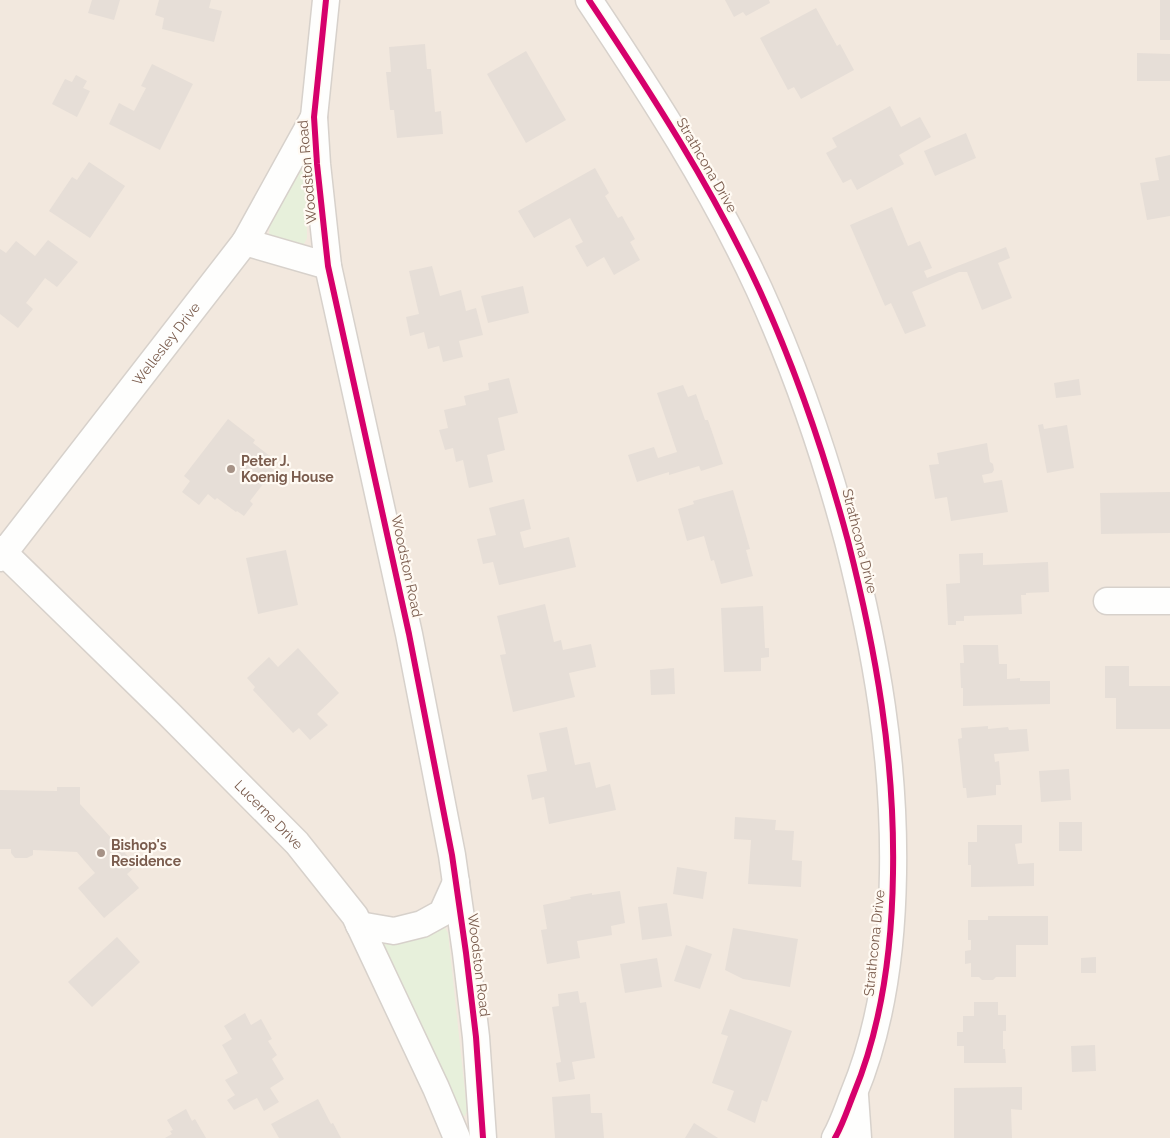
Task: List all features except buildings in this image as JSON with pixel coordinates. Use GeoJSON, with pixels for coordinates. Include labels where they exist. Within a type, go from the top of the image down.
{"type":"FeatureCollection","features":[{"type":"Feature","properties":{"kind":"street","name":"Woodston Road"},"geometry":{"type":"LineString","coordinates":[[326,0],[314,117],[328,266],[409,634],[456,882],[476,1037],[483,1138]]}},
{"type":"Feature","properties":{"kind":"street","name":"Strathcona Drive"},"geometry":{"type":"LineString","coordinates":[[589,0],[701,177],[731,231],[759,289],[785,348],[808,408],[834,490],[860,586],[877,668],[888,743],[894,828],[893,902],[888,960],[878,1021],[864,1070],[835,1138]]}},
{"type":"Feature","properties":{"kind":"street","name":"Wellesley Drive"},"geometry":{"type":"LineString","coordinates":[[1,553],[245,242],[314,117]]}},
{"type":"Feature","properties":{"kind":"street"},"geometry":{"type":"LineString","coordinates":[[245,242],[328,266]]}},
{"type":"Feature","properties":{"kind":"street","name":"Lucerne Drive"},"geometry":{"type":"LineString","coordinates":[[1,553],[170,714],[296,843],[355,916],[436,1088],[457,1138]]}},
{"type":"Feature","properties":{"kind":"street"},"geometry":{"type":"LineString","coordinates":[[1107,601],[1170,601]]}},
{"type":"Feature","properties":{"kind":"street"},"geometry":{"type":"LineString","coordinates":[[359,925],[394,931],[422,924],[442,913],[456,882]]}},
{"type":"Feature","properties":{"kind":"street"},"geometry":{"type":"LineString","coordinates":[[854,1093],[858,1138]]}},
{"type":"Feature","properties":{"kind":"shaded area"},"geometry":{"type":"Polygon","coordinates":[[[0,0],[1170,0],[1170,1138],[0,1138],[0,0]]]}},
{"type":"Feature","properties":{"kind":"green space"},"geometry":{"type":"Polygon","coordinates":[[[302,169],[306,170],[307,238],[304,244],[291,245],[272,240],[269,234],[270,223],[302,169]]]}},
{"type":"Feature","properties":{"kind":"green space"},"geometry":{"type":"Polygon","coordinates":[[[442,923],[448,933],[467,1111],[465,1116],[459,1115],[380,943],[442,923]]]}},
{"type":"Feature","properties":{"kind":"cycle path"},"geometry":{"type":"LineString","coordinates":[[326,0],[314,117],[328,266],[409,634],[452,855],[476,1037],[483,1138]]}},
{"type":"Feature","properties":{"kind":"cycle path"},"geometry":{"type":"LineString","coordinates":[[589,0],[658,105],[701,177],[741,251],[773,320],[830,477],[848,541],[867,623],[882,706],[891,788],[893,831],[891,929],[884,985],[872,1040],[864,1067],[835,1138]]}},
{"type":"Feature","properties":{"kind":"place","name":"Peter J. Koenig House"},"geometry":{"type":"Point","coordinates":[231,469]}},
{"type":"Feature","properties":{"kind":"place","name":"Bishop's Residence"},"geometry":{"type":"Point","coordinates":[101,853]}}]}
